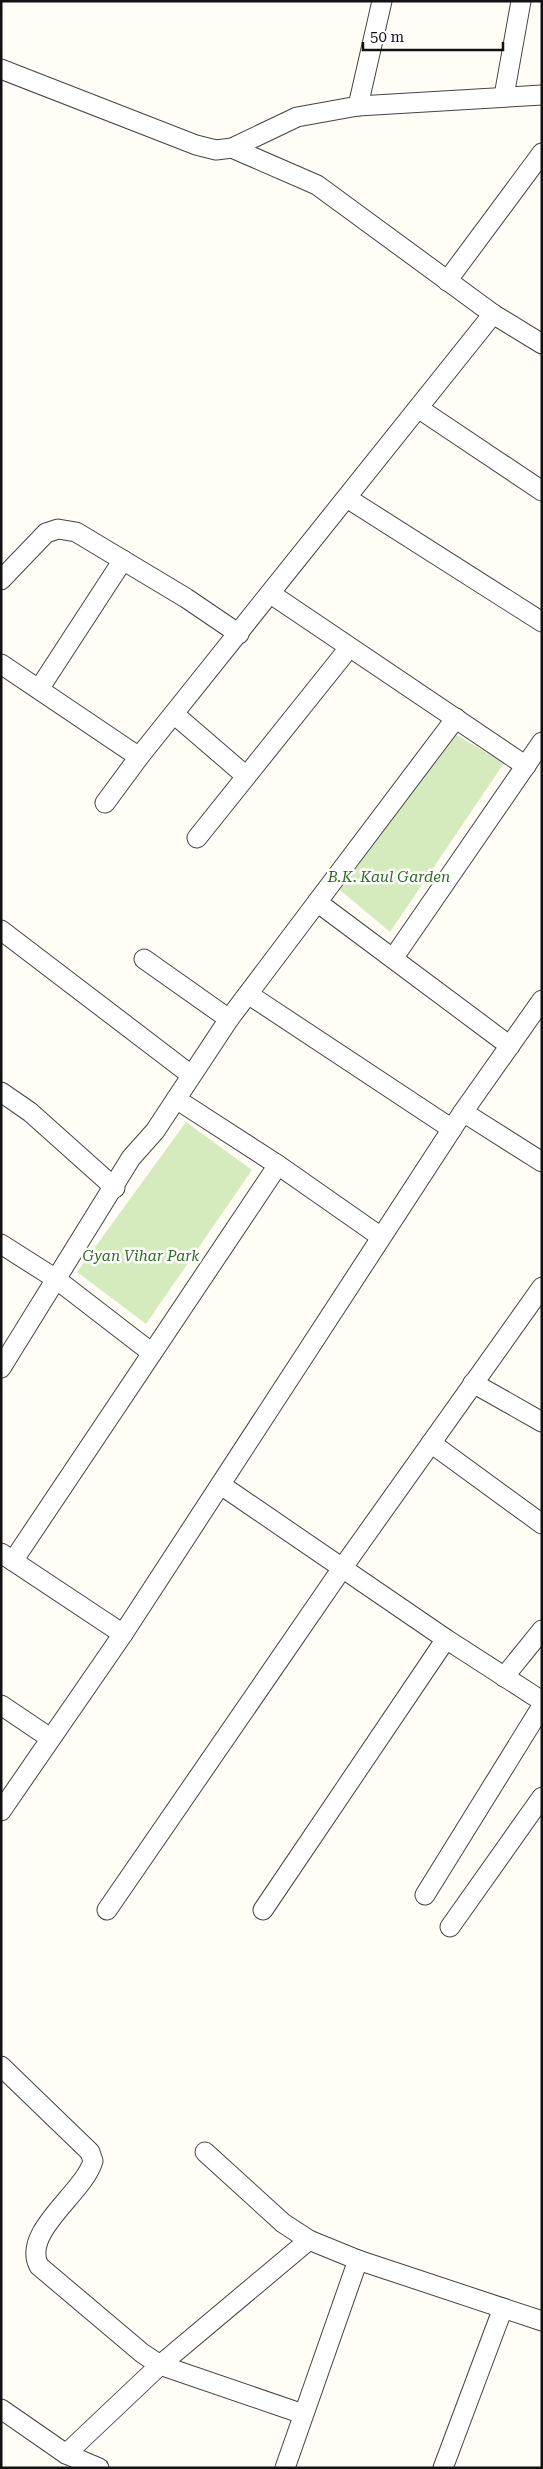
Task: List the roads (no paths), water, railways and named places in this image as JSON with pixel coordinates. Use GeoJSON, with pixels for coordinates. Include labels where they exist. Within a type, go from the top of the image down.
{"type":"FeatureCollection","features":[{"type":"Feature","properties":{"kind":"street"},"geometry":{"type":"LineString","coordinates":[[358,106],[382,1]]}},
{"type":"Feature","properties":{"kind":"street"},"geometry":{"type":"LineString","coordinates":[[504,96],[521,1]]}},
{"type":"Feature","properties":{"kind":"street"},"geometry":{"type":"LineString","coordinates":[[1,69],[196,145],[216,150],[232,148],[297,117],[358,106],[504,96],[542,96]]}},
{"type":"Feature","properties":{"kind":"street"},"geometry":{"type":"LineString","coordinates":[[232,148],[317,185],[493,314],[542,344]]}},
{"type":"Feature","properties":{"kind":"street"},"geometry":{"type":"LineString","coordinates":[[447,281],[542,153]]}},
{"type":"Feature","properties":{"kind":"street"},"geometry":{"type":"LineString","coordinates":[[105,803],[139,757],[493,314]]}},
{"type":"Feature","properties":{"kind":"street"},"geometry":{"type":"LineString","coordinates":[[418,408],[542,491]]}},
{"type":"Feature","properties":{"kind":"street"},"geometry":{"type":"LineString","coordinates":[[347,498],[542,622]]}},
{"type":"Feature","properties":{"kind":"street"},"geometry":{"type":"LineString","coordinates":[[1,580],[35,542],[46,533],[58,529],[76,532],[186,598],[239,634]]}},
{"type":"Feature","properties":{"kind":"street"},"geometry":{"type":"LineString","coordinates":[[39,689],[123,560]]}},
{"type":"Feature","properties":{"kind":"street"},"geometry":{"type":"LineString","coordinates":[[271,594],[526,766]]}},
{"type":"Feature","properties":{"kind":"street"},"geometry":{"type":"LineString","coordinates":[[197,838],[349,648]]}},
{"type":"Feature","properties":{"kind":"street"},"geometry":{"type":"LineString","coordinates":[[1,664],[139,757]]}},
{"type":"Feature","properties":{"kind":"street"},"geometry":{"type":"LineString","coordinates":[[174,714],[246,776]]}},
{"type":"Feature","properties":{"kind":"street"},"geometry":{"type":"LineString","coordinates":[[1,1368],[132,1158],[155,1131],[229,1019],[456,718]]}},
{"type":"Feature","properties":{"kind":"street"},"geometry":{"type":"LineString","coordinates":[[394,957],[542,742]]}},
{"type":"Feature","properties":{"kind":"street"},"geometry":{"type":"LineString","coordinates":[[317,902],[394,957],[510,1046]]}},
{"type":"Feature","properties":{"kind":"street"},"geometry":{"type":"LineString","coordinates":[[1,930],[191,1075]]}},
{"type":"Feature","properties":{"kind":"street"},"geometry":{"type":"LineString","coordinates":[[144,958],[229,1019]]}},
{"type":"Feature","properties":{"kind":"street"},"geometry":{"type":"LineString","coordinates":[[248,994],[452,1130]]}},
{"type":"Feature","properties":{"kind":"street"},"geometry":{"type":"LineString","coordinates":[[1,1810],[123,1634],[463,1112],[542,1000]]}},
{"type":"Feature","properties":{"kind":"street"},"geometry":{"type":"LineString","coordinates":[[1,1092],[30,1112],[115,1188]]}},
{"type":"Feature","properties":{"kind":"street"},"geometry":{"type":"LineString","coordinates":[[176,1100],[278,1165],[381,1237]]}},
{"type":"Feature","properties":{"kind":"street"},"geometry":{"type":"LineString","coordinates":[[463,1112],[542,1162]]}},
{"type":"Feature","properties":{"kind":"street"},"geometry":{"type":"LineString","coordinates":[[123,1634],[7,1557],[152,1354],[278,1165]]}},
{"type":"Feature","properties":{"kind":"street"},"geometry":{"type":"LineString","coordinates":[[1,1244],[56,1279],[152,1354]]}},
{"type":"Feature","properties":{"kind":"street"},"geometry":{"type":"LineString","coordinates":[[107,1910],[343,1567],[473,1384],[540,1294]]}},
{"type":"Feature","properties":{"kind":"street"},"geometry":{"type":"LineString","coordinates":[[473,1384],[542,1422]]}},
{"type":"Feature","properties":{"kind":"street"},"geometry":{"type":"LineString","coordinates":[[431,1444],[542,1524]]}},
{"type":"Feature","properties":{"kind":"street"},"geometry":{"type":"LineString","coordinates":[[221,1485],[446,1639],[542,1701]]}},
{"type":"Feature","properties":{"kind":"street"},"geometry":{"type":"LineString","coordinates":[[504,1677],[542,1630]]}},
{"type":"Feature","properties":{"kind":"street"},"geometry":{"type":"LineString","coordinates":[[263,1910],[446,1639]]}},
{"type":"Feature","properties":{"kind":"street"},"geometry":{"type":"LineString","coordinates":[[1,1705],[50,1738]]}},
{"type":"Feature","properties":{"kind":"street"},"geometry":{"type":"LineString","coordinates":[[425,1895],[542,1706]]}},
{"type":"Feature","properties":{"kind":"street"},"geometry":{"type":"LineString","coordinates":[[450,1927],[542,1797]]}},
{"type":"Feature","properties":{"kind":"street"},"geometry":{"type":"LineString","coordinates":[[1,2066],[90,2152],[93,2161],[85,2178],[42,2231],[36,2244],[35,2258],[39,2266],[142,2353],[160,2365],[303,2414]]}},
{"type":"Feature","properties":{"kind":"street"},"geometry":{"type":"LineString","coordinates":[[205,2152],[283,2223],[309,2240],[358,2260],[542,2322]]}},
{"type":"Feature","properties":{"kind":"street"},"geometry":{"type":"LineString","coordinates":[[66,2454],[160,2365],[309,2240]]}},
{"type":"Feature","properties":{"kind":"street"},"geometry":{"type":"LineString","coordinates":[[285,2468],[358,2260]]}},
{"type":"Feature","properties":{"kind":"street"},"geometry":{"type":"LineString","coordinates":[[443,2468],[503,2308]]}},
{"type":"Feature","properties":{"kind":"street"},"geometry":{"type":"LineString","coordinates":[[1,2409],[66,2454],[99,2468]]}},
{"type":"Feature","properties":{"kind":"park label","name":"B.K. Kaul Garden"},"geometry":{"type":"Point","coordinates":[389,877]}},
{"type":"Feature","properties":{"kind":"park label","name":"Gyan Vihar Park"},"geometry":{"type":"Point","coordinates":[141,1256]}}]}
